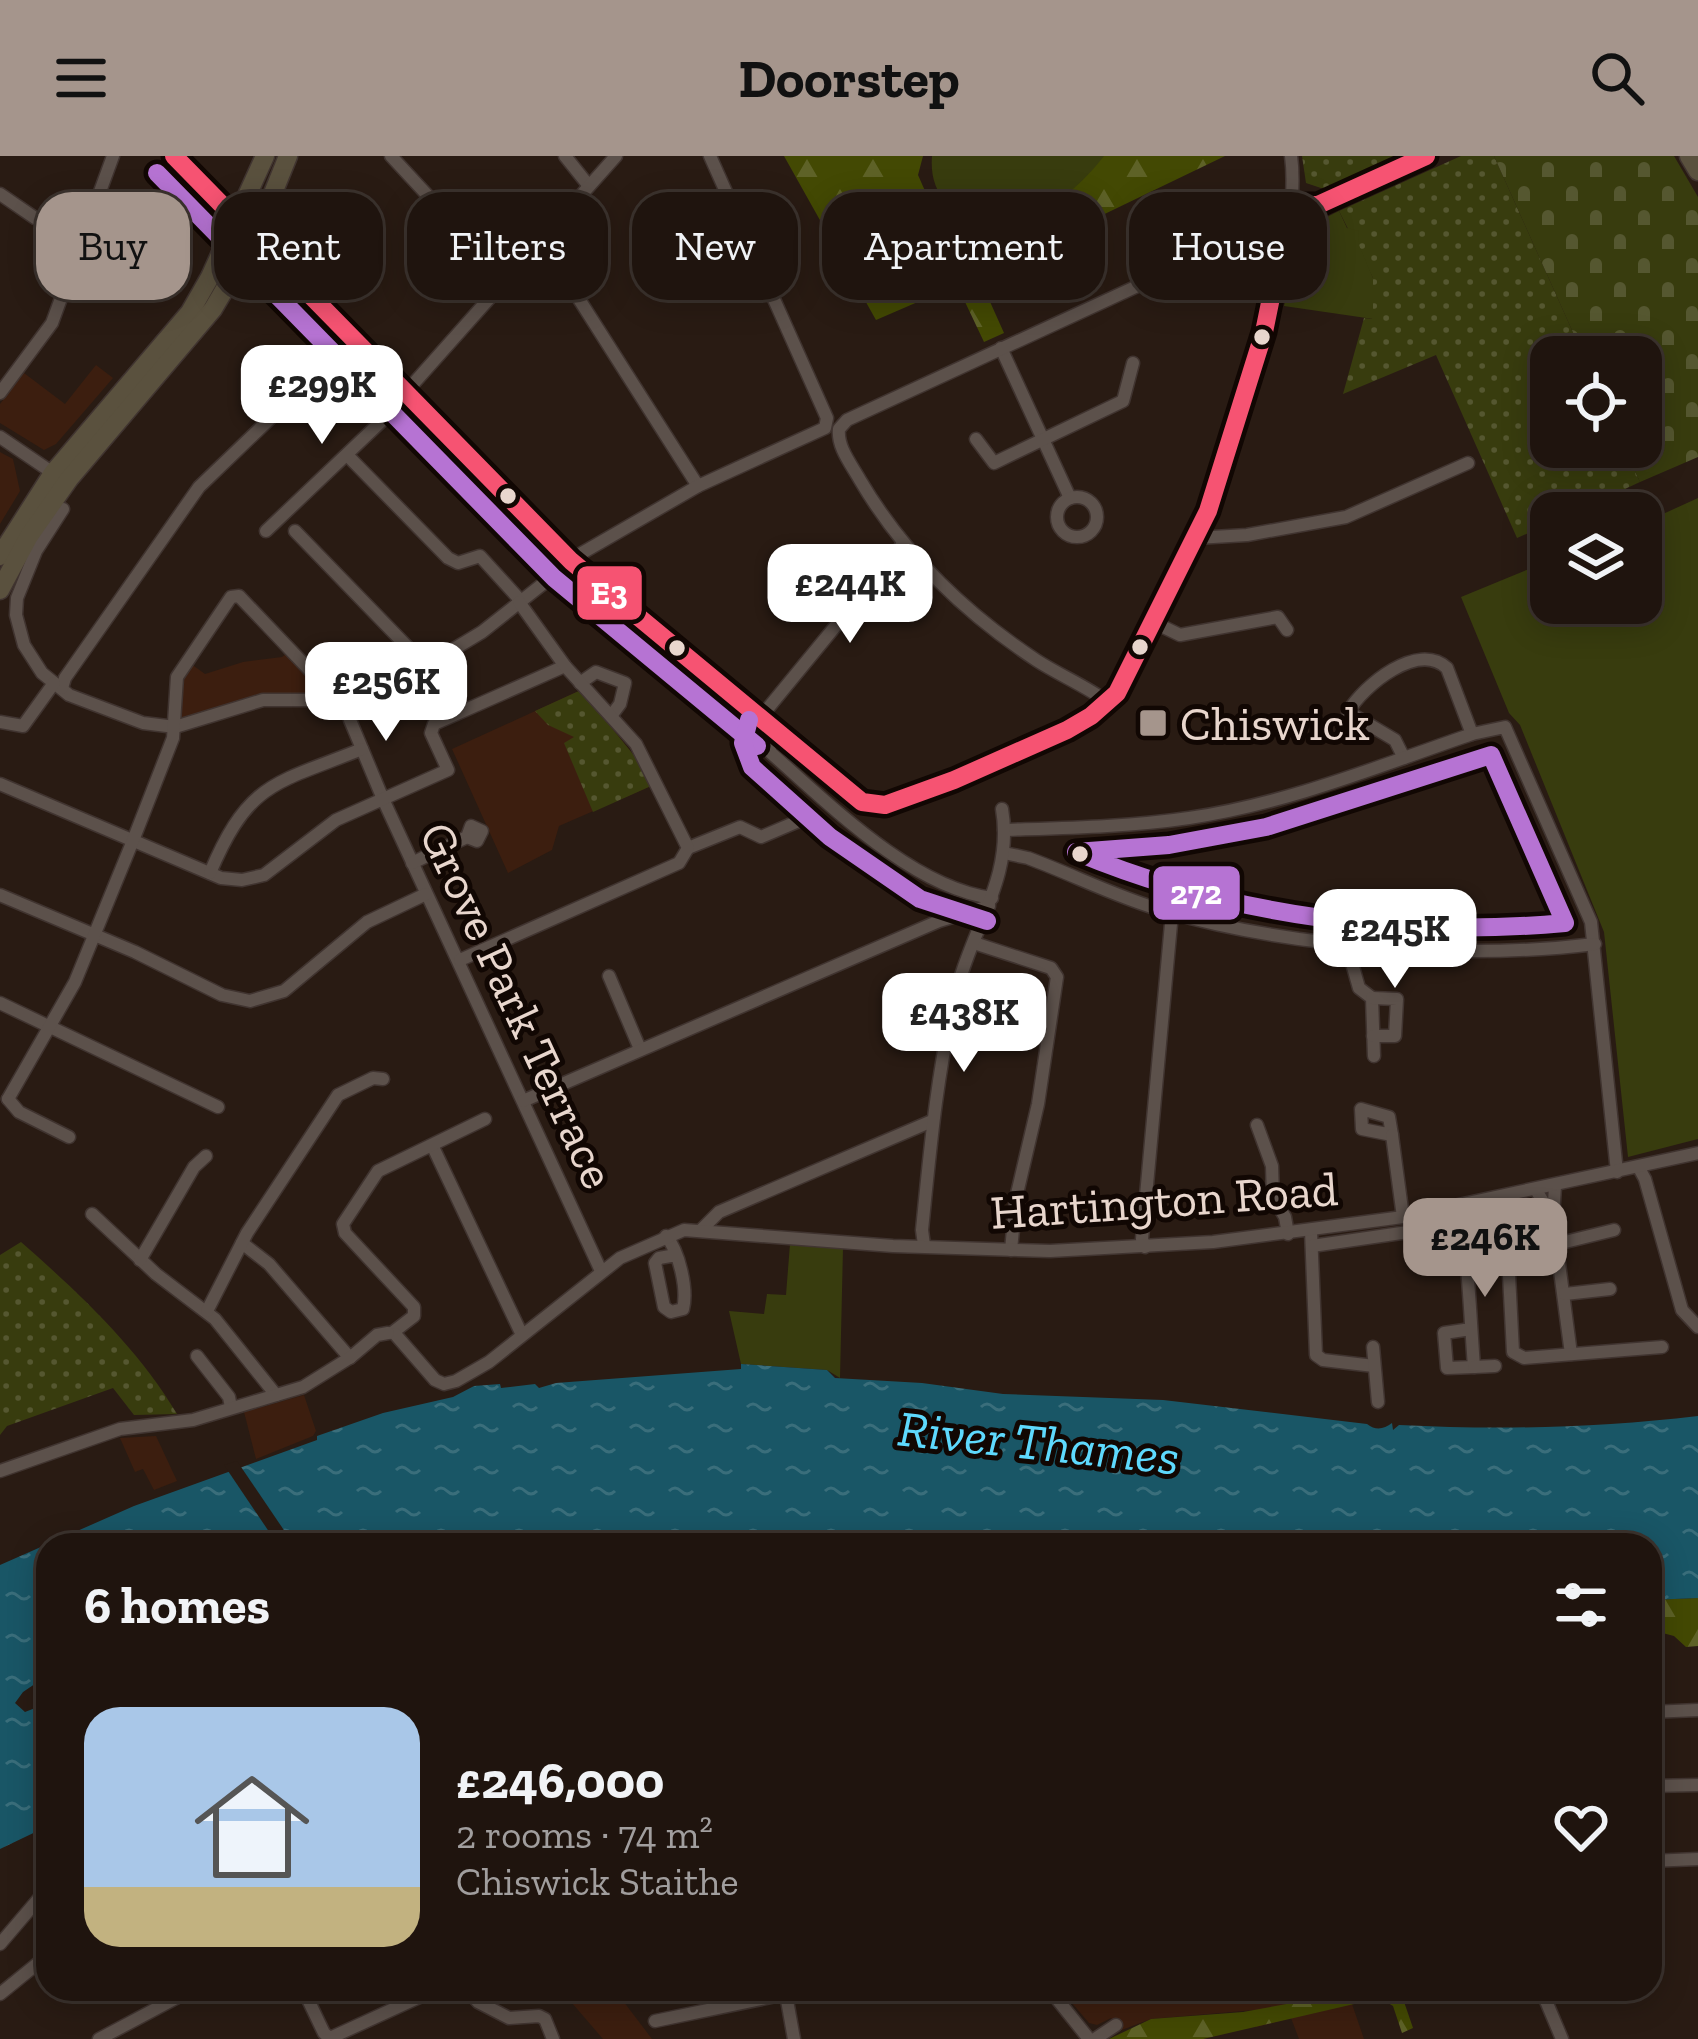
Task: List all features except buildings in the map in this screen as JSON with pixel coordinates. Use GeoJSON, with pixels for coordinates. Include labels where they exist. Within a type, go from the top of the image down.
{"type":"FeatureCollection","features":[{"type":"Feature","properties":{"kind":"highway"},"geometry":{"type":"LineString","coordinates":[[249,192],[265,156]]}},
{"type":"Feature","properties":{"kind":"highway"},"geometry":{"type":"LineString","coordinates":[[274,192],[288,156]]}},
{"type":"Feature","properties":{"kind":"highway"},"geometry":{"type":"LineString","coordinates":[[1689,156],[1698,171]]}},
{"type":"Feature","properties":{"kind":"highway"},"geometry":{"type":"LineString","coordinates":[[0,556],[53,473],[190,312],[214,265]]}},
{"type":"Feature","properties":{"kind":"highway"},"geometry":{"type":"LineString","coordinates":[[0,590],[56,498],[218,300]]}},
{"type":"Feature","properties":{"kind":"street"},"geometry":{"type":"LineString","coordinates":[[100,192],[113,156]]}},
{"type":"Feature","properties":{"kind":"street"},"geometry":{"type":"LineString","coordinates":[[174,156],[214,197]]}},
{"type":"Feature","properties":{"kind":"street"},"geometry":{"type":"LineString","coordinates":[[391,156],[424,192]]}},
{"type":"Feature","properties":{"kind":"street"},"geometry":{"type":"LineString","coordinates":[[566,156],[590,186]]}},
{"type":"Feature","properties":{"kind":"street"},"geometry":{"type":"LineString","coordinates":[[585,192],[616,156]]}},
{"type":"Feature","properties":{"kind":"street"},"geometry":{"type":"LineString","coordinates":[[710,156],[827,418],[903,544],[979,619],[1109,703]]}},
{"type":"Feature","properties":{"kind":"street"},"geometry":{"type":"LineString","coordinates":[[1290,192],[1291,156]]}},
{"type":"Feature","properties":{"kind":"street"},"geometry":{"type":"LineString","coordinates":[[1327,201],[1426,156]]}},
{"type":"Feature","properties":{"kind":"street"},"geometry":{"type":"LineString","coordinates":[[0,194],[36,218]]}},
{"type":"Feature","properties":{"kind":"street"},"geometry":{"type":"LineString","coordinates":[[63,509],[24,577],[16,615],[32,660],[69,695],[157,727],[175,727],[263,700],[346,701],[428,667],[571,561],[698,486],[1129,290]]}},
{"type":"Feature","properties":{"kind":"street"},"geometry":{"type":"LineString","coordinates":[[0,392],[52,323],[61,300]]}},
{"type":"Feature","properties":{"kind":"street"},"geometry":{"type":"LineString","coordinates":[[315,300],[571,561],[862,802],[878,806],[954,780],[1091,716],[1109,703],[1196,538],[1253,370],[1270,300]]}},
{"type":"Feature","properties":{"kind":"street"},"geometry":{"type":"LineString","coordinates":[[266,531],[348,456],[490,300]]}},
{"type":"Feature","properties":{"kind":"street"},"geometry":{"type":"LineString","coordinates":[[580,300],[698,486]]}},
{"type":"Feature","properties":{"kind":"street"},"geometry":{"type":"LineString","coordinates":[[0,722],[23,726],[65,678],[199,487],[353,339]]}},
{"type":"Feature","properties":{"kind":"street"},"geometry":{"type":"LineString","coordinates":[[1001,348],[1070,498]]}},
{"type":"Feature","properties":{"kind":"street"},"geometry":{"type":"LineString","coordinates":[[976,439],[994,463],[1123,401],[1132,363]]}},
{"type":"Feature","properties":{"kind":"street"},"geometry":{"type":"LineString","coordinates":[[0,437],[53,473]]}},
{"type":"Feature","properties":{"kind":"street"},"geometry":{"type":"LineString","coordinates":[[348,456],[448,558],[458,563],[480,556],[520,602],[565,666],[636,744],[688,848]]}},
{"type":"Feature","properties":{"kind":"street"},"geometry":{"type":"LineString","coordinates":[[1196,538],[1346,517],[1468,463]]}},
{"type":"Feature","properties":{"kind":"street"},"geometry":{"type":"LineString","coordinates":[[295,531],[428,667]]}},
{"type":"Feature","properties":{"kind":"street"},"geometry":{"type":"LineString","coordinates":[[760,718],[903,544]]}},
{"type":"Feature","properties":{"kind":"street"},"geometry":{"type":"LineString","coordinates":[[69,1137],[19,1112],[4,1099],[75,982],[175,727],[178,677],[233,595],[320,681],[326,700]]}},
{"type":"Feature","properties":{"kind":"street"},"geometry":{"type":"LineString","coordinates":[[1153,622],[1180,634],[1278,617],[1287,630]]}},
{"type":"Feature","properties":{"kind":"street"},"geometry":{"type":"LineString","coordinates":[[1404,758],[1395,740],[1348,712],[1377,678],[1432,658],[1447,668],[1472,734]]}},
{"type":"Feature","properties":{"kind":"street"},"geometry":{"type":"LineString","coordinates":[[0,784],[210,873],[231,880],[259,877],[328,825],[448,770],[431,734],[434,724],[565,666]]}},
{"type":"Feature","properties":{"kind":"street"},"geometry":{"type":"LineString","coordinates":[[580,683],[596,672],[625,683],[611,716]]}},
{"type":"Feature","properties":{"kind":"street","name":"Grove Park Terrace"},"geometry":{"type":"LineString","coordinates":[[346,701],[383,799],[601,1271]]}},
{"type":"Feature","properties":{"kind":"street"},"geometry":{"type":"LineString","coordinates":[[772,728],[767,742],[778,759],[883,845],[932,877],[991,902]]}},
{"type":"Feature","properties":{"kind":"street"},"geometry":{"type":"LineString","coordinates":[[1004,830],[1205,815],[1280,798],[1472,734],[1505,728],[1591,922],[1617,1172]]}},
{"type":"Feature","properties":{"kind":"street"},"geometry":{"type":"LineString","coordinates":[[210,873],[234,822],[253,799],[272,786],[362,749]]}},
{"type":"Feature","properties":{"kind":"street"},"geometry":{"type":"LineString","coordinates":[[924,1245],[932,1121],[957,990],[991,902],[1004,853],[1002,809]]}},
{"type":"Feature","properties":{"kind":"street"},"geometry":{"type":"LineString","coordinates":[[460,960],[679,863],[688,848],[740,827],[761,837],[801,820]]}},
{"type":"Feature","properties":{"kind":"street"},"geometry":{"type":"LineString","coordinates":[[412,863],[467,837]]}},
{"type":"Feature","properties":{"kind":"street"},"geometry":{"type":"LineString","coordinates":[[1004,853],[1172,913],[1346,942],[1454,950],[1595,944]]}},
{"type":"Feature","properties":{"kind":"street"},"geometry":{"type":"LineString","coordinates":[[960,915],[962,891]]}},
{"type":"Feature","properties":{"kind":"street"},"geometry":{"type":"LineString","coordinates":[[0,895],[222,995],[257,1001],[284,992],[371,920],[426,894]]}},
{"type":"Feature","properties":{"kind":"street"},"geometry":{"type":"LineString","coordinates":[[523,1101],[991,902]]}},
{"type":"Feature","properties":{"kind":"street"},"geometry":{"type":"LineString","coordinates":[[1145,1246],[1172,913]]}},
{"type":"Feature","properties":{"kind":"street"},"geometry":{"type":"LineString","coordinates":[[1346,942],[1359,988],[1372,998],[1397,999],[1395,1036],[1373,1036]]}},
{"type":"Feature","properties":{"kind":"street"},"geometry":{"type":"LineString","coordinates":[[974,943],[1051,968],[1058,977],[1038,1104],[1016,1198],[1011,1250]]}},
{"type":"Feature","properties":{"kind":"street"},"geometry":{"type":"LineString","coordinates":[[609,976],[640,1049]]}},
{"type":"Feature","properties":{"kind":"street"},"geometry":{"type":"LineString","coordinates":[[1372,998],[1374,1056]]}},
{"type":"Feature","properties":{"kind":"street"},"geometry":{"type":"LineString","coordinates":[[0,1004],[218,1107]]}},
{"type":"Feature","properties":{"kind":"street"},"geometry":{"type":"LineString","coordinates":[[206,1311],[242,1243],[338,1095],[373,1078],[382,1079]]}},
{"type":"Feature","properties":{"kind":"street"},"geometry":{"type":"LineString","coordinates":[[1359,1102],[1362,1129],[1392,1136],[1403,1217]]}},
{"type":"Feature","properties":{"kind":"street"},"geometry":{"type":"LineString","coordinates":[[0,1471],[120,1430],[174,1424],[314,1382],[377,1335],[392,1334],[416,1314],[414,1307],[342,1226],[378,1171],[484,1119]]}},
{"type":"Feature","properties":{"kind":"street"},"geometry":{"type":"LineString","coordinates":[[392,1334],[444,1384],[478,1369],[627,1253],[666,1236],[701,1230],[718,1212],[932,1121]]}},
{"type":"Feature","properties":{"kind":"street"},"geometry":{"type":"LineString","coordinates":[[1257,1125],[1272,1166],[1273,1197],[1285,1216],[1288,1234]]}},
{"type":"Feature","properties":{"kind":"street"},"geometry":{"type":"LineString","coordinates":[[433,1147],[522,1335]]}},
{"type":"Feature","properties":{"kind":"street","name":"Hartington Road"},"geometry":{"type":"LineString","coordinates":[[701,1230],[736,1237],[1011,1250],[1145,1246],[1288,1234],[1403,1217],[1698,1153]]}},
{"type":"Feature","properties":{"kind":"street"},"geometry":{"type":"LineString","coordinates":[[140,1260],[197,1162],[206,1156]]}},
{"type":"Feature","properties":{"kind":"street"},"geometry":{"type":"LineString","coordinates":[[1639,1168],[1682,1310],[1698,1328]]}},
{"type":"Feature","properties":{"kind":"street"},"geometry":{"type":"LineString","coordinates":[[1553,1219],[1555,1186]]}},
{"type":"Feature","properties":{"kind":"street"},"geometry":{"type":"LineString","coordinates":[[1536,1190],[1553,1219],[1559,1242],[1571,1354]]}},
{"type":"Feature","properties":{"kind":"street"},"geometry":{"type":"LineString","coordinates":[[1461,1207],[1474,1367]]}},
{"type":"Feature","properties":{"kind":"street"},"geometry":{"type":"LineString","coordinates":[[92,1214],[140,1260],[206,1311],[275,1395]]}},
{"type":"Feature","properties":{"kind":"street"},"geometry":{"type":"LineString","coordinates":[[1312,1246],[1463,1224]]}},
{"type":"Feature","properties":{"kind":"street"},"geometry":{"type":"LineString","coordinates":[[1614,1230],[1514,1253],[1506,1262],[1514,1352],[1524,1358],[1662,1347]]}},
{"type":"Feature","properties":{"kind":"street"},"geometry":{"type":"LineString","coordinates":[[1311,1231],[1316,1355],[1373,1366]]}},
{"type":"Feature","properties":{"kind":"street"},"geometry":{"type":"LineString","coordinates":[[666,1236],[676,1255]]}},
{"type":"Feature","properties":{"kind":"street"},"geometry":{"type":"LineString","coordinates":[[242,1243],[269,1264],[351,1358]]}},
{"type":"Feature","properties":{"kind":"street"},"geometry":{"type":"LineString","coordinates":[[1565,1294],[1610,1288]]}},
{"type":"Feature","properties":{"kind":"street"},"geometry":{"type":"LineString","coordinates":[[1471,1329],[1444,1333],[1445,1366],[1495,1366]]}},
{"type":"Feature","properties":{"kind":"street"},"geometry":{"type":"LineString","coordinates":[[1372,1347],[1378,1402]]}},
{"type":"Feature","properties":{"kind":"street"},"geometry":{"type":"LineString","coordinates":[[197,1356],[229,1397],[231,1407]]}},
{"type":"Feature","properties":{"kind":"street"},"geometry":{"type":"LineString","coordinates":[[1662,1712],[1698,1710]]}},
{"type":"Feature","properties":{"kind":"street"},"geometry":{"type":"LineString","coordinates":[[1662,1786],[1698,1785]]}},
{"type":"Feature","properties":{"kind":"street"},"geometry":{"type":"LineString","coordinates":[[1662,1860],[1698,1859]]}},
{"type":"Feature","properties":{"kind":"street"},"geometry":{"type":"LineString","coordinates":[[0,1944],[36,1902]]}},
{"type":"Feature","properties":{"kind":"street"},"geometry":{"type":"LineString","coordinates":[[0,1994],[36,1965]]}},
{"type":"Feature","properties":{"kind":"street"},"geometry":{"type":"LineString","coordinates":[[99,2039],[168,2001]]}},
{"type":"Feature","properties":{"kind":"street"},"geometry":{"type":"LineString","coordinates":[[309,2001],[326,2038],[410,2001]]}},
{"type":"Feature","properties":{"kind":"street"},"geometry":{"type":"LineString","coordinates":[[477,2001],[508,2018],[539,2015],[553,2039]]}},
{"type":"Feature","properties":{"kind":"street"},"geometry":{"type":"LineString","coordinates":[[655,2021],[742,2001]]}},
{"type":"Feature","properties":{"kind":"street"},"geometry":{"type":"LineString","coordinates":[[787,2001],[794,2039]]}},
{"type":"Feature","properties":{"kind":"street"},"geometry":{"type":"LineString","coordinates":[[1059,2001],[1092,2039],[1115,2025]]}},
{"type":"Feature","properties":{"kind":"street"},"geometry":{"type":"LineString","coordinates":[[1546,2001],[1562,2039]]}},
{"type":"Feature","properties":{"kind":"shaded area"},"geometry":{"type":"Polygon","coordinates":[[[96,365],[113,378],[56,444],[44,450],[0,423],[0,404],[24,373],[65,404],[96,365]]]}},
{"type":"Feature","properties":{"kind":"shaded area"},"geometry":{"type":"Polygon","coordinates":[[[0,452],[13,459],[20,491],[0,524],[0,452]]]}},
{"type":"Feature","properties":{"kind":"shaded area"},"geometry":{"type":"Polygon","coordinates":[[[291,650],[326,700],[283,699],[181,726],[174,702],[187,661],[205,674],[282,657],[291,650]]]}},
{"type":"Feature","properties":{"kind":"shaded area"},"geometry":{"type":"Polygon","coordinates":[[[581,690],[653,779],[651,786],[559,826],[552,850],[508,873],[452,749],[581,690]]]}},
{"type":"Feature","properties":{"kind":"shaded area"},"geometry":{"type":"Polygon","coordinates":[[[304,1395],[316,1431],[313,1436],[256,1459],[244,1412],[304,1395]]]}},
{"type":"Feature","properties":{"kind":"shaded area"},"geometry":{"type":"Polygon","coordinates":[[[156,1436],[177,1481],[154,1490],[143,1469],[135,1472],[120,1438],[156,1436]]]}},
{"type":"Feature","properties":{"kind":"shaded area"},"geometry":{"type":"Polygon","coordinates":[[[570,2001],[623,2001],[652,2039],[603,2039],[570,2001]]]}},
{"type":"Feature","properties":{"kind":"shaded area"},"geometry":{"type":"Polygon","coordinates":[[[1070,2001],[1365,2001],[1352,2004],[1364,2039],[1299,2039],[1291,2018],[1256,2027],[1255,2010],[1151,2019],[1119,2031],[1111,2018],[1097,2025],[1089,2023],[1070,2001]]]}},
{"type":"Feature","properties":{"kind":"green space"},"geometry":{"type":"Polygon","coordinates":[[[784,156],[923,156],[918,175],[925,192],[822,192],[822,224],[784,156]]]}},
{"type":"Feature","properties":{"kind":"green space"},"geometry":{"type":"Polygon","coordinates":[[[932,156],[1104,156],[1069,192],[939,192],[932,156]]]}},
{"type":"Feature","properties":{"kind":"green space"},"geometry":{"type":"Polygon","coordinates":[[[1082,156],[1225,156],[1150,192],[1129,192],[1129,202],[1105,214],[1105,192],[1065,192],[1074,186],[1082,156]]]}},
{"type":"Feature","properties":{"kind":"green space"},"geometry":{"type":"Polygon","coordinates":[[[1302,156],[1397,156],[1324,189],[1306,183],[1302,156]]]}},
{"type":"Feature","properties":{"kind":"green space"},"geometry":{"type":"Polygon","coordinates":[[[1461,156],[1494,156],[1575,336],[1530,336],[1530,468],[1634,468],[1640,482],[1618,492],[1530,492],[1530,532],[1517,538],[1436,355],[1343,394],[1364,318],[1372,319],[1373,278],[1339,211],[1461,156]]]}},
{"type":"Feature","properties":{"kind":"green space"},"geometry":{"type":"Polygon","coordinates":[[[1494,156],[1674,156],[1698,197],[1698,457],[1640,482],[1634,468],[1662,468],[1662,336],[1575,336],[1494,156]]]}},
{"type":"Feature","properties":{"kind":"green space"},"geometry":{"type":"Polygon","coordinates":[[[1339,211],[1347,228],[1359,231],[1358,243],[1373,278],[1373,319],[1284,306],[1285,300],[1327,300],[1327,217],[1339,211]]]}},
{"type":"Feature","properties":{"kind":"green space"},"geometry":{"type":"Polygon","coordinates":[[[865,300],[922,300],[876,320],[865,300]]]}},
{"type":"Feature","properties":{"kind":"green space"},"geometry":{"type":"Polygon","coordinates":[[[964,300],[989,300],[1004,333],[984,342],[964,300]]]}},
{"type":"Feature","properties":{"kind":"green space"},"geometry":{"type":"Polygon","coordinates":[[[1698,498],[1698,1139],[1628,1157],[1604,932],[1520,725],[1509,713],[1461,597],[1530,569],[1530,624],[1662,624],[1662,514],[1698,498]]]}},
{"type":"Feature","properties":{"kind":"green space"},"geometry":{"type":"Polygon","coordinates":[[[581,690],[653,779],[651,786],[593,812],[564,743],[574,737],[548,725],[535,711],[581,690]]]}},
{"type":"Feature","properties":{"kind":"green space"},"geometry":{"type":"Polygon","coordinates":[[[21,1242],[126,1344],[177,1414],[134,1415],[113,1388],[7,1426],[0,1435],[0,1255],[21,1242]]]}},
{"type":"Feature","properties":{"kind":"green space"},"geometry":{"type":"Polygon","coordinates":[[[790,1244],[843,1248],[840,1378],[827,1370],[741,1364],[729,1311],[764,1314],[767,1294],[786,1295],[790,1244]]]}},
{"type":"Feature","properties":{"kind":"green space"},"geometry":{"type":"Polygon","coordinates":[[[1698,1598],[1698,1646],[1686,1647],[1662,1633],[1662,1600],[1698,1598]]]}},
{"type":"Feature","properties":{"kind":"green space"},"geometry":{"type":"Polygon","coordinates":[[[1303,2001],[1367,2001],[1203,2039],[1109,2039],[1151,2019],[1243,2012],[1303,2001]]]}},
{"type":"Feature","properties":{"kind":"green space"},"geometry":{"type":"Polygon","coordinates":[[[1385,2001],[1404,2001],[1413,2028],[1402,2033],[1393,2006],[1385,2001]]]}},
{"type":"Feature","properties":{"kind":"water","name":"River Thames"},"geometry":{"type":"Polygon","coordinates":[[[741,1364],[827,1370],[835,1378],[1003,1394],[1163,1400],[1377,1428],[1392,1423],[1393,1430],[1399,1425],[1549,1427],[1698,1416],[1698,1598],[1662,1600],[1662,1533],[73,1533],[317,1440],[317,1436],[383,1413],[453,1397],[474,1386],[535,1384],[539,1388],[741,1369],[741,1364]]]}},
{"type":"Feature","properties":{"kind":"water"},"geometry":{"type":"Polygon","coordinates":[[[36,1549],[36,1683],[15,1703],[25,1712],[36,1708],[36,1832],[0,1849],[0,1565],[36,1549]]]}},
{"type":"Feature","properties":{"kind":"pier"},"geometry":{"type":"Polygon","coordinates":[[[237,1461],[286,1533],[270,1533],[224,1465],[237,1461]]]}},
{"type":"Feature","properties":{"kind":"transit line","name":"E3"},"geometry":{"type":"LineString","coordinates":[[174,156],[571,561],[862,802],[885,805],[954,780],[1067,730],[1117,693],[1208,511],[1271,300]]}},
{"type":"Feature","properties":{"kind":"transit line","name":"E3"},"geometry":{"type":"LineString","coordinates":[[1327,201],[1426,156]]}},
{"type":"Feature","properties":{"kind":"transit line","name":"272"},"geometry":{"type":"LineString","coordinates":[[157,173],[554,578],[757,746]]}},
{"type":"Feature","properties":{"kind":"transit line","name":"272"},"geometry":{"type":"LineString","coordinates":[[749,720],[743,743],[752,767],[830,837],[920,899],[987,921]]}},
{"type":"Feature","properties":{"kind":"transit line","name":"272"},"geometry":{"type":"LineString","coordinates":[[1491,755],[1565,923],[1440,927],[1316,917],[1194,892],[1076,852],[1169,845],[1266,827],[1491,755]]}},
{"type":"Feature","properties":{"kind":"place","name":"Chiswick"},"geometry":{"type":"Point","coordinates":[1153,723]}}]}
